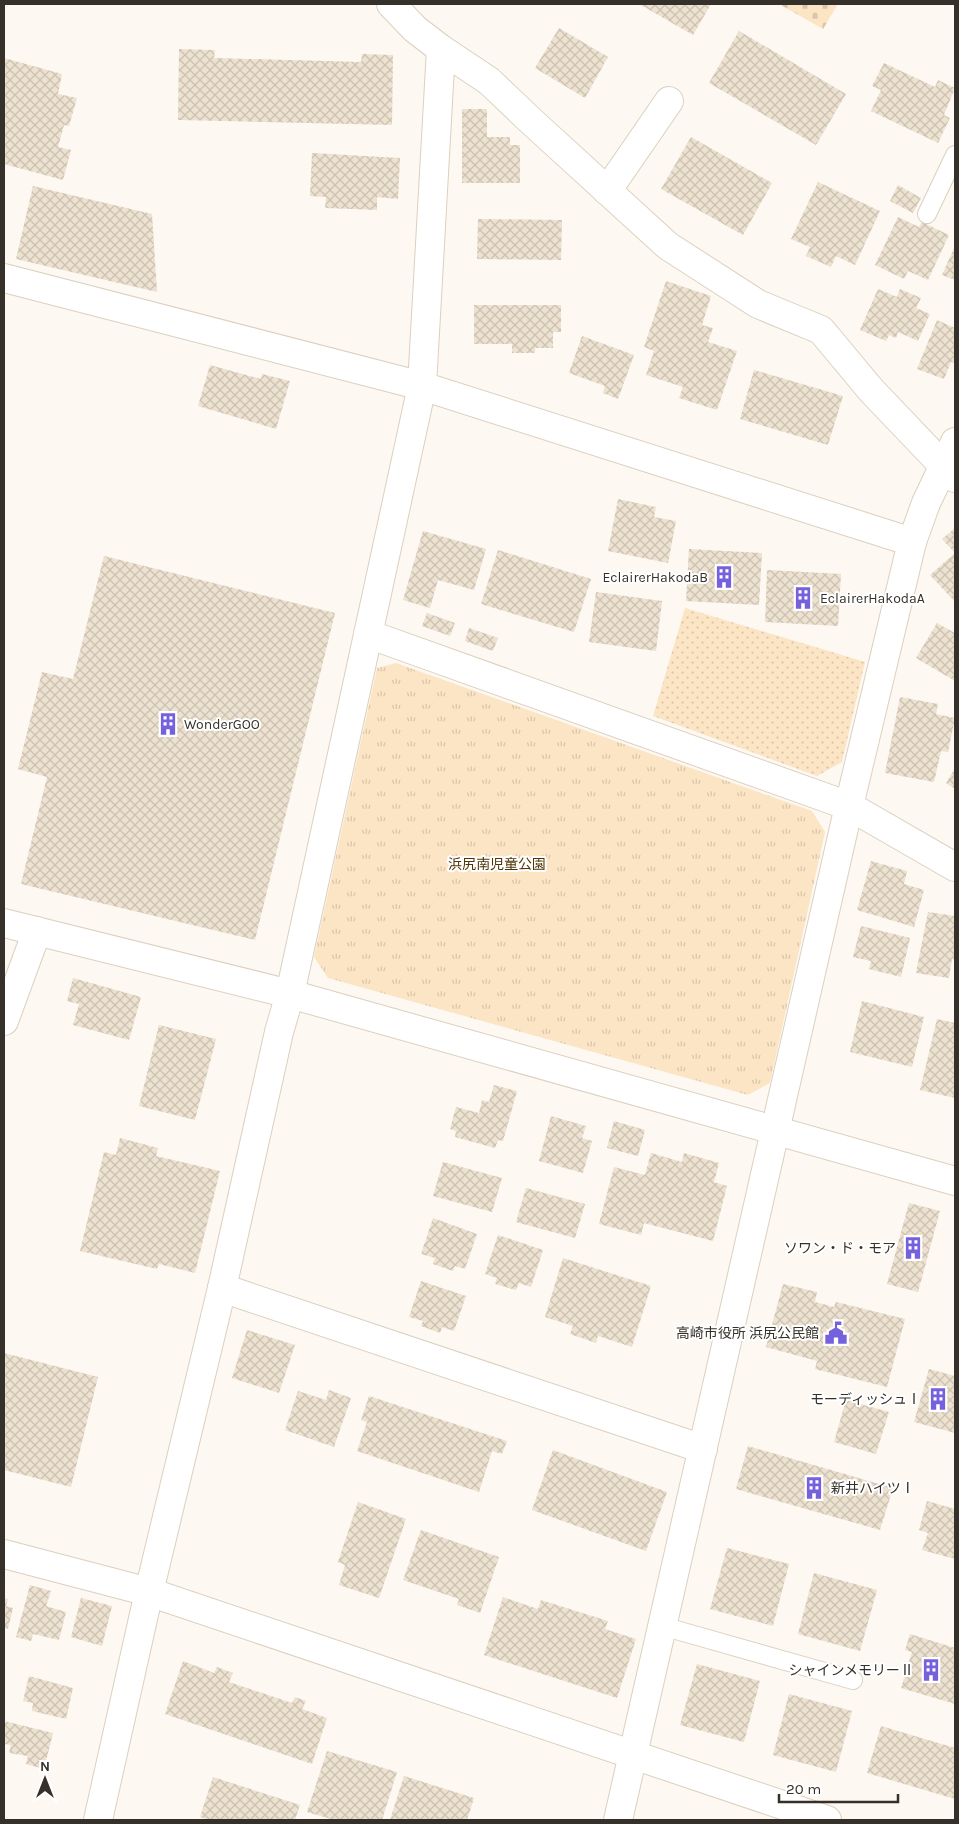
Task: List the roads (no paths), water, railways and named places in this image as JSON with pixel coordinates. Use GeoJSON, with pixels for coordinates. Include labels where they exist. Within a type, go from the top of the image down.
{"type":"FeatureCollection","features":[{"type":"Feature","properties":{"kind":"street"},"geometry":{"type":"LineString","coordinates":[[391,4],[415,29],[489,81],[668,246],[758,304],[821,330],[871,390],[952,462],[926,503],[912,542],[848,806],[618,1820]]}},
{"type":"Feature","properties":{"kind":"street"},"geometry":{"type":"LineString","coordinates":[[98,1820],[149,1592],[222,1288],[279,1032],[290,994],[422,386],[441,49]]}},
{"type":"Feature","properties":{"kind":"street"},"geometry":{"type":"LineString","coordinates":[[607,191],[669,101]]}},
{"type":"Feature","properties":{"kind":"street"},"geometry":{"type":"LineString","coordinates":[[4,278],[422,386],[912,542]]}},
{"type":"Feature","properties":{"kind":"street"},"geometry":{"type":"LineString","coordinates":[[368,634],[848,806],[955,867]]}},
{"type":"Feature","properties":{"kind":"street"},"geometry":{"type":"LineString","coordinates":[[4,922],[290,994],[955,1180]]}},
{"type":"Feature","properties":{"kind":"street"},"geometry":{"type":"LineString","coordinates":[[4,1022],[37,931]]}},
{"type":"Feature","properties":{"kind":"street"},"geometry":{"type":"LineString","coordinates":[[222,1288],[703,1449]]}},
{"type":"Feature","properties":{"kind":"street"},"geometry":{"type":"LineString","coordinates":[[4,1554],[149,1592],[827,1820]]}},
{"type":"Feature","properties":{"kind":"lane"},"geometry":{"type":"LineString","coordinates":[[927,214],[955,155]]}},
{"type":"Feature","properties":{"kind":"lane"},"geometry":{"type":"LineString","coordinates":[[662,1626],[853,1680]]}},
{"type":"Feature","properties":{"kind":"place","name":"EclairerHakodaB"},"geometry":{"type":"Point","coordinates":[724,577]}},
{"type":"Feature","properties":{"kind":"place","name":"EclairerHakodaA"},"geometry":{"type":"Point","coordinates":[803,598]}},
{"type":"Feature","properties":{"kind":"place","name":"WonderGOO"},"geometry":{"type":"Point","coordinates":[168,724]}},
{"type":"Feature","properties":{"kind":"place","name":"ソワン・ド・モア"},"geometry":{"type":"Point","coordinates":[913,1248]}},
{"type":"Feature","properties":{"kind":"place","name":"高崎市役所 浜尻公民館"},"geometry":{"type":"Point","coordinates":[836,1333]}},
{"type":"Feature","properties":{"kind":"place","name":"モーディッシュⅠ"},"geometry":{"type":"Point","coordinates":[938,1399]}},
{"type":"Feature","properties":{"kind":"place","name":"新井ハイツⅠ"},"geometry":{"type":"Point","coordinates":[814,1488]}},
{"type":"Feature","properties":{"kind":"place","name":"シャインメモリーⅡ"},"geometry":{"type":"Point","coordinates":[931,1670]}},
{"type":"Feature","properties":{"kind":"park label","name":"浜尻南児童公園"},"geometry":{"type":"Point","coordinates":[497,864]}}]}
